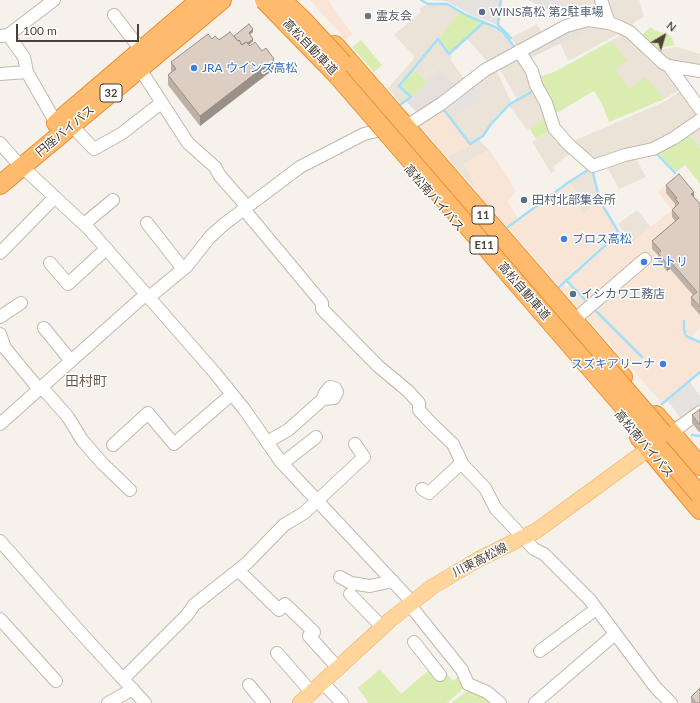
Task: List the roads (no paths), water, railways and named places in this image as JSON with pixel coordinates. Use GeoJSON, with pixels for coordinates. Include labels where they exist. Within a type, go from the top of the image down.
{"type":"FeatureCollection","features":[{"type":"Feature","properties":{"kind":"highway","name":"円座バイパス"},"geometry":{"type":"LineString","coordinates":[[64,124],[141,50],[200,0]]}},
{"type":"Feature","properties":{"kind":"highway","name":"円座バイパス"},"geometry":{"type":"LineString","coordinates":[[0,185],[12,166],[64,124],[140,69],[222,0]]}},
{"type":"Feature","properties":{"kind":"highway","name":"高松南バイパス"},"geometry":{"type":"LineString","coordinates":[[256,0],[309,54],[560,343],[700,510]]}},
{"type":"Feature","properties":{"kind":"highway","name":"高松自動車道"},"geometry":{"type":"LineString","coordinates":[[264,0],[337,75],[700,495]]}},
{"type":"Feature","properties":{"kind":"highway","name":"高松自動車道"},"geometry":{"type":"LineString","coordinates":[[282,0],[304,21],[347,68],[700,476]]}},
{"type":"Feature","properties":{"kind":"highway","name":"11"},"geometry":{"type":"LineString","coordinates":[[291,0],[352,64],[700,466]]}},
{"type":"Feature","properties":{"kind":"highway","name":"11"},"geometry":{"type":"LineString","coordinates":[[671,433],[684,456],[700,476]]}},
{"type":"Feature","properties":{"kind":"highway","name":"11"},"geometry":{"type":"LineString","coordinates":[[649,449],[672,466],[700,498]]}},
{"type":"Feature","properties":{"kind":"main road","name":"川東高松線"},"geometry":{"type":"LineString","coordinates":[[300,703],[410,603],[451,574],[523,538],[553,521],[671,433]]}},
{"type":"Feature","properties":{"kind":"street"},"geometry":{"type":"LineString","coordinates":[[54,0],[4,36],[24,57],[27,72],[64,124],[94,149],[121,134],[161,103]]}},
{"type":"Feature","properties":{"kind":"street"},"geometry":{"type":"LineString","coordinates":[[601,0],[609,23]]}},
{"type":"Feature","properties":{"kind":"street"},"geometry":{"type":"LineString","coordinates":[[114,15],[141,50]]}},
{"type":"Feature","properties":{"kind":"street"},"geometry":{"type":"LineString","coordinates":[[0,424],[38,388],[183,269],[199,253],[210,237],[246,207],[300,167],[350,141],[376,131],[413,122],[428,113],[468,81],[494,65],[574,23],[588,20],[609,23],[630,32],[654,56],[668,66],[700,109]]}},
{"type":"Feature","properties":{"kind":"street"},"geometry":{"type":"LineString","coordinates":[[519,51],[532,71],[536,85],[546,103],[554,128],[568,144],[592,166],[624,155],[653,149],[674,138],[700,120]]}},
{"type":"Feature","properties":{"kind":"street"},"geometry":{"type":"LineString","coordinates":[[668,66],[700,71]]}},
{"type":"Feature","properties":{"kind":"street"},"geometry":{"type":"LineString","coordinates":[[140,69],[188,143],[215,167],[220,176],[243,202],[247,212],[322,303],[322,309],[378,366],[414,397],[419,403],[419,410],[454,444],[463,465],[486,488],[496,509],[534,549],[544,554],[596,609],[656,688],[671,703]]}},
{"type":"Feature","properties":{"kind":"street"},"geometry":{"type":"LineString","coordinates":[[0,74],[27,72]]}},
{"type":"Feature","properties":{"kind":"street"},"geometry":{"type":"LineString","coordinates":[[0,143],[12,166],[55,198],[84,224],[147,297],[180,332],[232,394],[283,464],[393,581],[462,670],[468,684],[487,692],[500,703]]}},
{"type":"Feature","properties":{"kind":"street"},"geometry":{"type":"LineString","coordinates":[[0,253],[55,198]]}},
{"type":"Feature","properties":{"kind":"street"},"geometry":{"type":"LineString","coordinates":[[84,224],[113,200]]}},
{"type":"Feature","properties":{"kind":"street"},"geometry":{"type":"LineString","coordinates":[[147,224],[183,269]]}},
{"type":"Feature","properties":{"kind":"street"},"geometry":{"type":"LineString","coordinates":[[50,263],[68,284],[106,249]]}},
{"type":"Feature","properties":{"kind":"street"},"geometry":{"type":"LineString","coordinates":[[574,320],[645,259]]}},
{"type":"Feature","properties":{"kind":"street"},"geometry":{"type":"LineString","coordinates":[[0,317],[21,303]]}},
{"type":"Feature","properties":{"kind":"street"},"geometry":{"type":"LineString","coordinates":[[44,328],[71,361]]}},
{"type":"Feature","properties":{"kind":"street"},"geometry":{"type":"LineString","coordinates":[[0,334],[5,348],[38,388],[46,392],[68,417],[82,440],[102,463],[130,490]]}},
{"type":"Feature","properties":{"kind":"street"},"geometry":{"type":"LineString","coordinates":[[113,445],[148,413],[174,444],[232,394]]}},
{"type":"Feature","properties":{"kind":"street"},"geometry":{"type":"LineString","coordinates":[[268,442],[288,430],[323,399]]}},
{"type":"Feature","properties":{"kind":"street"},"geometry":{"type":"LineString","coordinates":[[671,433],[700,412]]}},
{"type":"Feature","properties":{"kind":"street"},"geometry":{"type":"LineString","coordinates":[[283,464],[316,437]]}},
{"type":"Feature","properties":{"kind":"street"},"geometry":{"type":"LineString","coordinates":[[123,679],[187,615],[194,605],[238,570],[284,526],[304,513],[364,457],[355,444]]}},
{"type":"Feature","properties":{"kind":"street"},"geometry":{"type":"LineString","coordinates":[[422,489],[429,492],[458,466],[463,465]]}},
{"type":"Feature","properties":{"kind":"street"},"geometry":{"type":"LineString","coordinates":[[0,541],[145,703]]}},
{"type":"Feature","properties":{"kind":"street"},"geometry":{"type":"LineString","coordinates":[[238,570],[279,610],[285,604],[314,632],[309,636],[338,668]]}},
{"type":"Feature","properties":{"kind":"street"},"geometry":{"type":"LineString","coordinates":[[340,577],[351,583],[370,586],[393,581]]}},
{"type":"Feature","properties":{"kind":"street"},"geometry":{"type":"LineString","coordinates":[[350,594],[382,627]]}},
{"type":"Feature","properties":{"kind":"street"},"geometry":{"type":"LineString","coordinates":[[540,651],[596,609]]}},
{"type":"Feature","properties":{"kind":"street"},"geometry":{"type":"LineString","coordinates":[[0,618],[56,681]]}},
{"type":"Feature","properties":{"kind":"street"},"geometry":{"type":"LineString","coordinates":[[535,703],[614,634]]}},
{"type":"Feature","properties":{"kind":"street"},"geometry":{"type":"LineString","coordinates":[[422,652],[438,640]]}},
{"type":"Feature","properties":{"kind":"street"},"geometry":{"type":"LineString","coordinates":[[414,642],[440,675]]}},
{"type":"Feature","properties":{"kind":"street"},"geometry":{"type":"LineString","coordinates":[[277,653],[317,688],[342,703]]}},
{"type":"Feature","properties":{"kind":"street"},"geometry":{"type":"LineString","coordinates":[[250,685],[264,703]]}},
{"type":"Feature","properties":{"kind":"street"},"geometry":{"type":"LineString","coordinates":[[108,703],[133,689]]}},
{"type":"Feature","properties":{"kind":"waterway"},"geometry":{"type":"LineString","coordinates":[[421,0],[428,4],[447,4],[466,15],[495,27],[503,32],[516,49]]}},
{"type":"Feature","properties":{"kind":"waterway"},"geometry":{"type":"LineString","coordinates":[[501,0],[498,25],[511,38]]}},
{"type":"Feature","properties":{"kind":"waterway"},"geometry":{"type":"LineString","coordinates":[[401,104],[411,97],[399,86],[438,39],[449,54],[483,23]]}},
{"type":"Feature","properties":{"kind":"waterway"},"geometry":{"type":"LineString","coordinates":[[442,107],[470,144],[483,136],[491,124],[510,104],[535,90]]}},
{"type":"Feature","properties":{"kind":"waterway"},"geometry":{"type":"LineString","coordinates":[[655,152],[675,173]]}},
{"type":"Feature","properties":{"kind":"waterway"},"geometry":{"type":"LineString","coordinates":[[508,227],[569,182],[591,168]]}},
{"type":"Feature","properties":{"kind":"waterway"},"geometry":{"type":"LineString","coordinates":[[592,169],[600,201],[619,233],[629,243]]}},
{"type":"Feature","properties":{"kind":"waterway"},"geometry":{"type":"LineString","coordinates":[[559,287],[619,233]]}},
{"type":"Feature","properties":{"kind":"waterway"},"geometry":{"type":"LineString","coordinates":[[566,280],[588,303]]}},
{"type":"Feature","properties":{"kind":"waterway"},"geometry":{"type":"LineString","coordinates":[[593,308],[642,357]]}},
{"type":"Feature","properties":{"kind":"waterway"},"geometry":{"type":"LineString","coordinates":[[684,321],[686,336],[700,342]]}},
{"type":"Feature","properties":{"kind":"waterway"},"geometry":{"type":"LineString","coordinates":[[662,404],[700,372]]}},
{"type":"Feature","properties":{"kind":"waterway"},"geometry":{"type":"LineString","coordinates":[[692,435],[700,436]]}},
{"type":"Feature","properties":{"kind":"place","name":"WINS高松 第2駐車場"},"geometry":{"type":"Point","coordinates":[482,12]}},
{"type":"Feature","properties":{"kind":"place","name":"霊友会"},"geometry":{"type":"Point","coordinates":[368,16]}},
{"type":"Feature","properties":{"kind":"place","name":"JRA ウインズ高松"},"geometry":{"type":"Point","coordinates":[194,68]}},
{"type":"Feature","properties":{"kind":"place","name":"田村北部集会所"},"geometry":{"type":"Point","coordinates":[524,200]}},
{"type":"Feature","properties":{"kind":"place","name":"ブロス高松"},"geometry":{"type":"Point","coordinates":[564,239]}},
{"type":"Feature","properties":{"kind":"place","name":"ニトリ"},"geometry":{"type":"Point","coordinates":[644,262]}},
{"type":"Feature","properties":{"kind":"place","name":"イシカワ工務店"},"geometry":{"type":"Point","coordinates":[573,294]}},
{"type":"Feature","properties":{"kind":"place","name":"スズキアリーナ"},"geometry":{"type":"Point","coordinates":[663,364]}},
{"type":"Feature","properties":{"kind":"district","name":"田村町"},"geometry":{"type":"Point","coordinates":[86,381]}}]}
